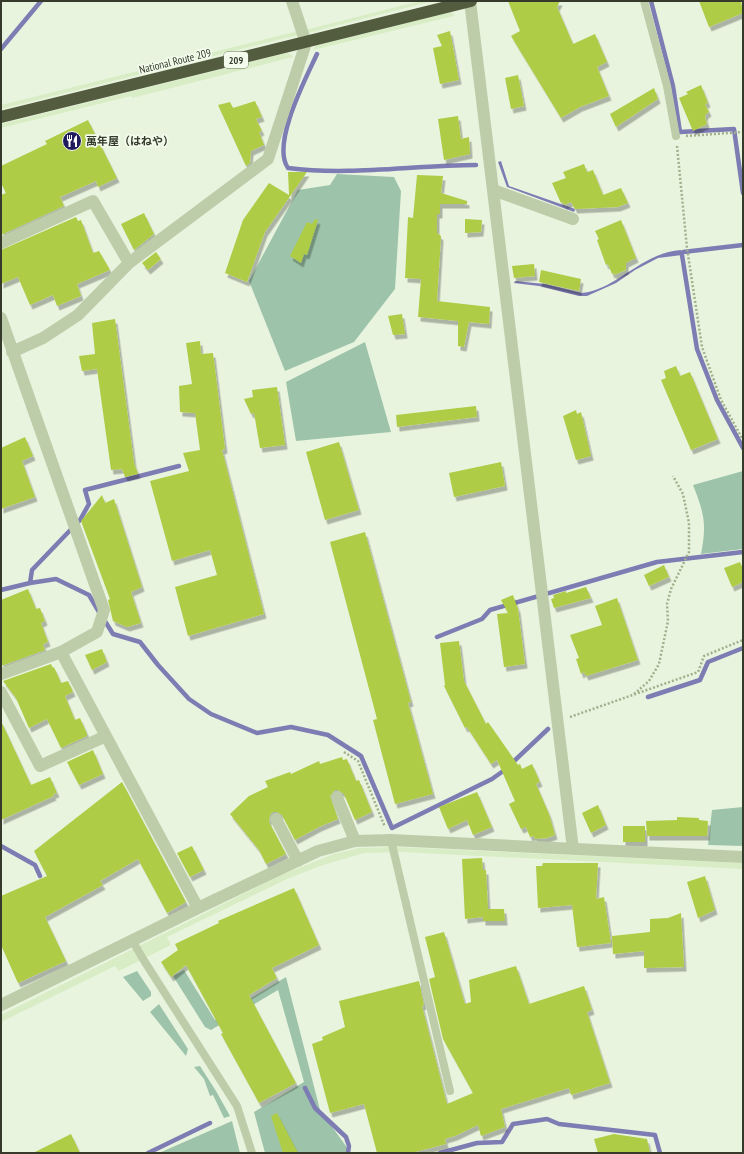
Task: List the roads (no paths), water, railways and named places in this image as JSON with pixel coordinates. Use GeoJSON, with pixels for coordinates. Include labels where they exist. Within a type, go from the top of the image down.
{"type":"FeatureCollection","features":[{"type":"Feature","properties":{"kind":"highway","name":"National Route 209"},"geometry":{"type":"LineString","coordinates":[[1,117],[306,43],[470,1]]}},
{"type":"Feature","properties":{"kind":"street"},"geometry":{"type":"LineString","coordinates":[[12,352],[43,338],[78,315],[129,263],[268,159],[306,43],[292,1]]}},
{"type":"Feature","properties":{"kind":"street"},"geometry":{"type":"LineString","coordinates":[[470,1],[573,849]]}},
{"type":"Feature","properties":{"kind":"street"},"geometry":{"type":"LineString","coordinates":[[493,190],[573,219]]}},
{"type":"Feature","properties":{"kind":"street"},"geometry":{"type":"LineString","coordinates":[[1,243],[93,201],[129,263]]}},
{"type":"Feature","properties":{"kind":"street"},"geometry":{"type":"LineString","coordinates":[[1,318],[104,610],[97,632],[61,652],[1,674]]}},
{"type":"Feature","properties":{"kind":"street"},"geometry":{"type":"LineString","coordinates":[[61,652],[198,908]]}},
{"type":"Feature","properties":{"kind":"street"},"geometry":{"type":"LineString","coordinates":[[1,692],[40,766],[106,736]]}},
{"type":"Feature","properties":{"kind":"street"},"geometry":{"type":"LineString","coordinates":[[337,797],[354,841]]}},
{"type":"Feature","properties":{"kind":"street"},"geometry":{"type":"LineString","coordinates":[[276,819],[298,861]]}},
{"type":"Feature","properties":{"kind":"street"},"geometry":{"type":"LineString","coordinates":[[1,1005],[132,940],[318,851],[354,841],[391,840],[743,857]]}},
{"type":"Feature","properties":{"kind":"lane"},"geometry":{"type":"LineString","coordinates":[[644,1],[667,86],[676,136]]}},
{"type":"Feature","properties":{"kind":"lane"},"geometry":{"type":"LineString","coordinates":[[391,840],[450,1091]]}},
{"type":"Feature","properties":{"kind":"lane"},"geometry":{"type":"LineString","coordinates":[[132,940],[237,1106],[252,1153]]}},
{"type":"Feature","properties":{"kind":"water"},"geometry":{"type":"Polygon","coordinates":[[[501,161],[509,186],[575,209],[574,212],[507,187],[498,162],[501,161]]]}},
{"type":"Feature","properties":{"kind":"water"},"geometry":{"type":"Polygon","coordinates":[[[681,250],[682,255],[658,258],[635,270],[616,283],[587,296],[579,296],[539,286],[514,283],[515,281],[545,284],[582,293],[606,285],[653,258],[681,250]]]}},
{"type":"Feature","properties":{"kind":"waterway"},"geometry":{"type":"LineString","coordinates":[[1,49],[41,1]]}},
{"type":"Feature","properties":{"kind":"waterway"},"geometry":{"type":"LineString","coordinates":[[651,1],[673,86],[680,132],[734,129],[743,193]]}},
{"type":"Feature","properties":{"kind":"waterway"},"geometry":{"type":"LineString","coordinates":[[317,54],[292,111],[287,128],[284,143],[284,157],[288,168],[358,171],[476,165]]}},
{"type":"Feature","properties":{"kind":"waterway"},"geometry":{"type":"LineString","coordinates":[[683,252],[743,245]]}},
{"type":"Feature","properties":{"kind":"waterway"},"geometry":{"type":"LineString","coordinates":[[682,255],[697,349],[717,400],[743,448]]}},
{"type":"Feature","properties":{"kind":"waterway"},"geometry":{"type":"LineString","coordinates":[[30,583],[32,570],[80,520],[89,504],[85,490],[179,466]]}},
{"type":"Feature","properties":{"kind":"waterway"},"geometry":{"type":"LineString","coordinates":[[437,637],[482,619],[490,610],[657,562],[743,552]]}},
{"type":"Feature","properties":{"kind":"waterway"},"geometry":{"type":"LineString","coordinates":[[1,590],[56,579],[89,595],[99,612]]}},
{"type":"Feature","properties":{"kind":"waterway"},"geometry":{"type":"LineString","coordinates":[[103,618],[113,634],[140,642],[158,665],[189,699],[211,714],[257,733],[291,727],[328,735],[361,756],[392,828],[492,779],[506,769]]}},
{"type":"Feature","properties":{"kind":"waterway"},"geometry":{"type":"LineString","coordinates":[[648,697],[700,680],[708,662],[743,648]]}},
{"type":"Feature","properties":{"kind":"waterway"},"geometry":{"type":"LineString","coordinates":[[511,764],[548,729]]}},
{"type":"Feature","properties":{"kind":"waterway"},"geometry":{"type":"LineString","coordinates":[[1,846],[35,865],[40,876]]}},
{"type":"Feature","properties":{"kind":"waterway"},"geometry":{"type":"LineString","coordinates":[[305,1088],[315,1108],[346,1137],[349,1146],[348,1153]]}},
{"type":"Feature","properties":{"kind":"waterway"},"geometry":{"type":"LineString","coordinates":[[440,1153],[477,1143],[502,1142],[513,1124],[547,1119],[559,1124],[655,1135],[660,1153]]}},
{"type":"Feature","properties":{"kind":"waterway"},"geometry":{"type":"LineString","coordinates":[[148,1153],[210,1123]]}},
{"type":"Feature","properties":{"kind":"place","name":"萬年屋（はねや）"},"geometry":{"type":"Point","coordinates":[72,141]}}]}
